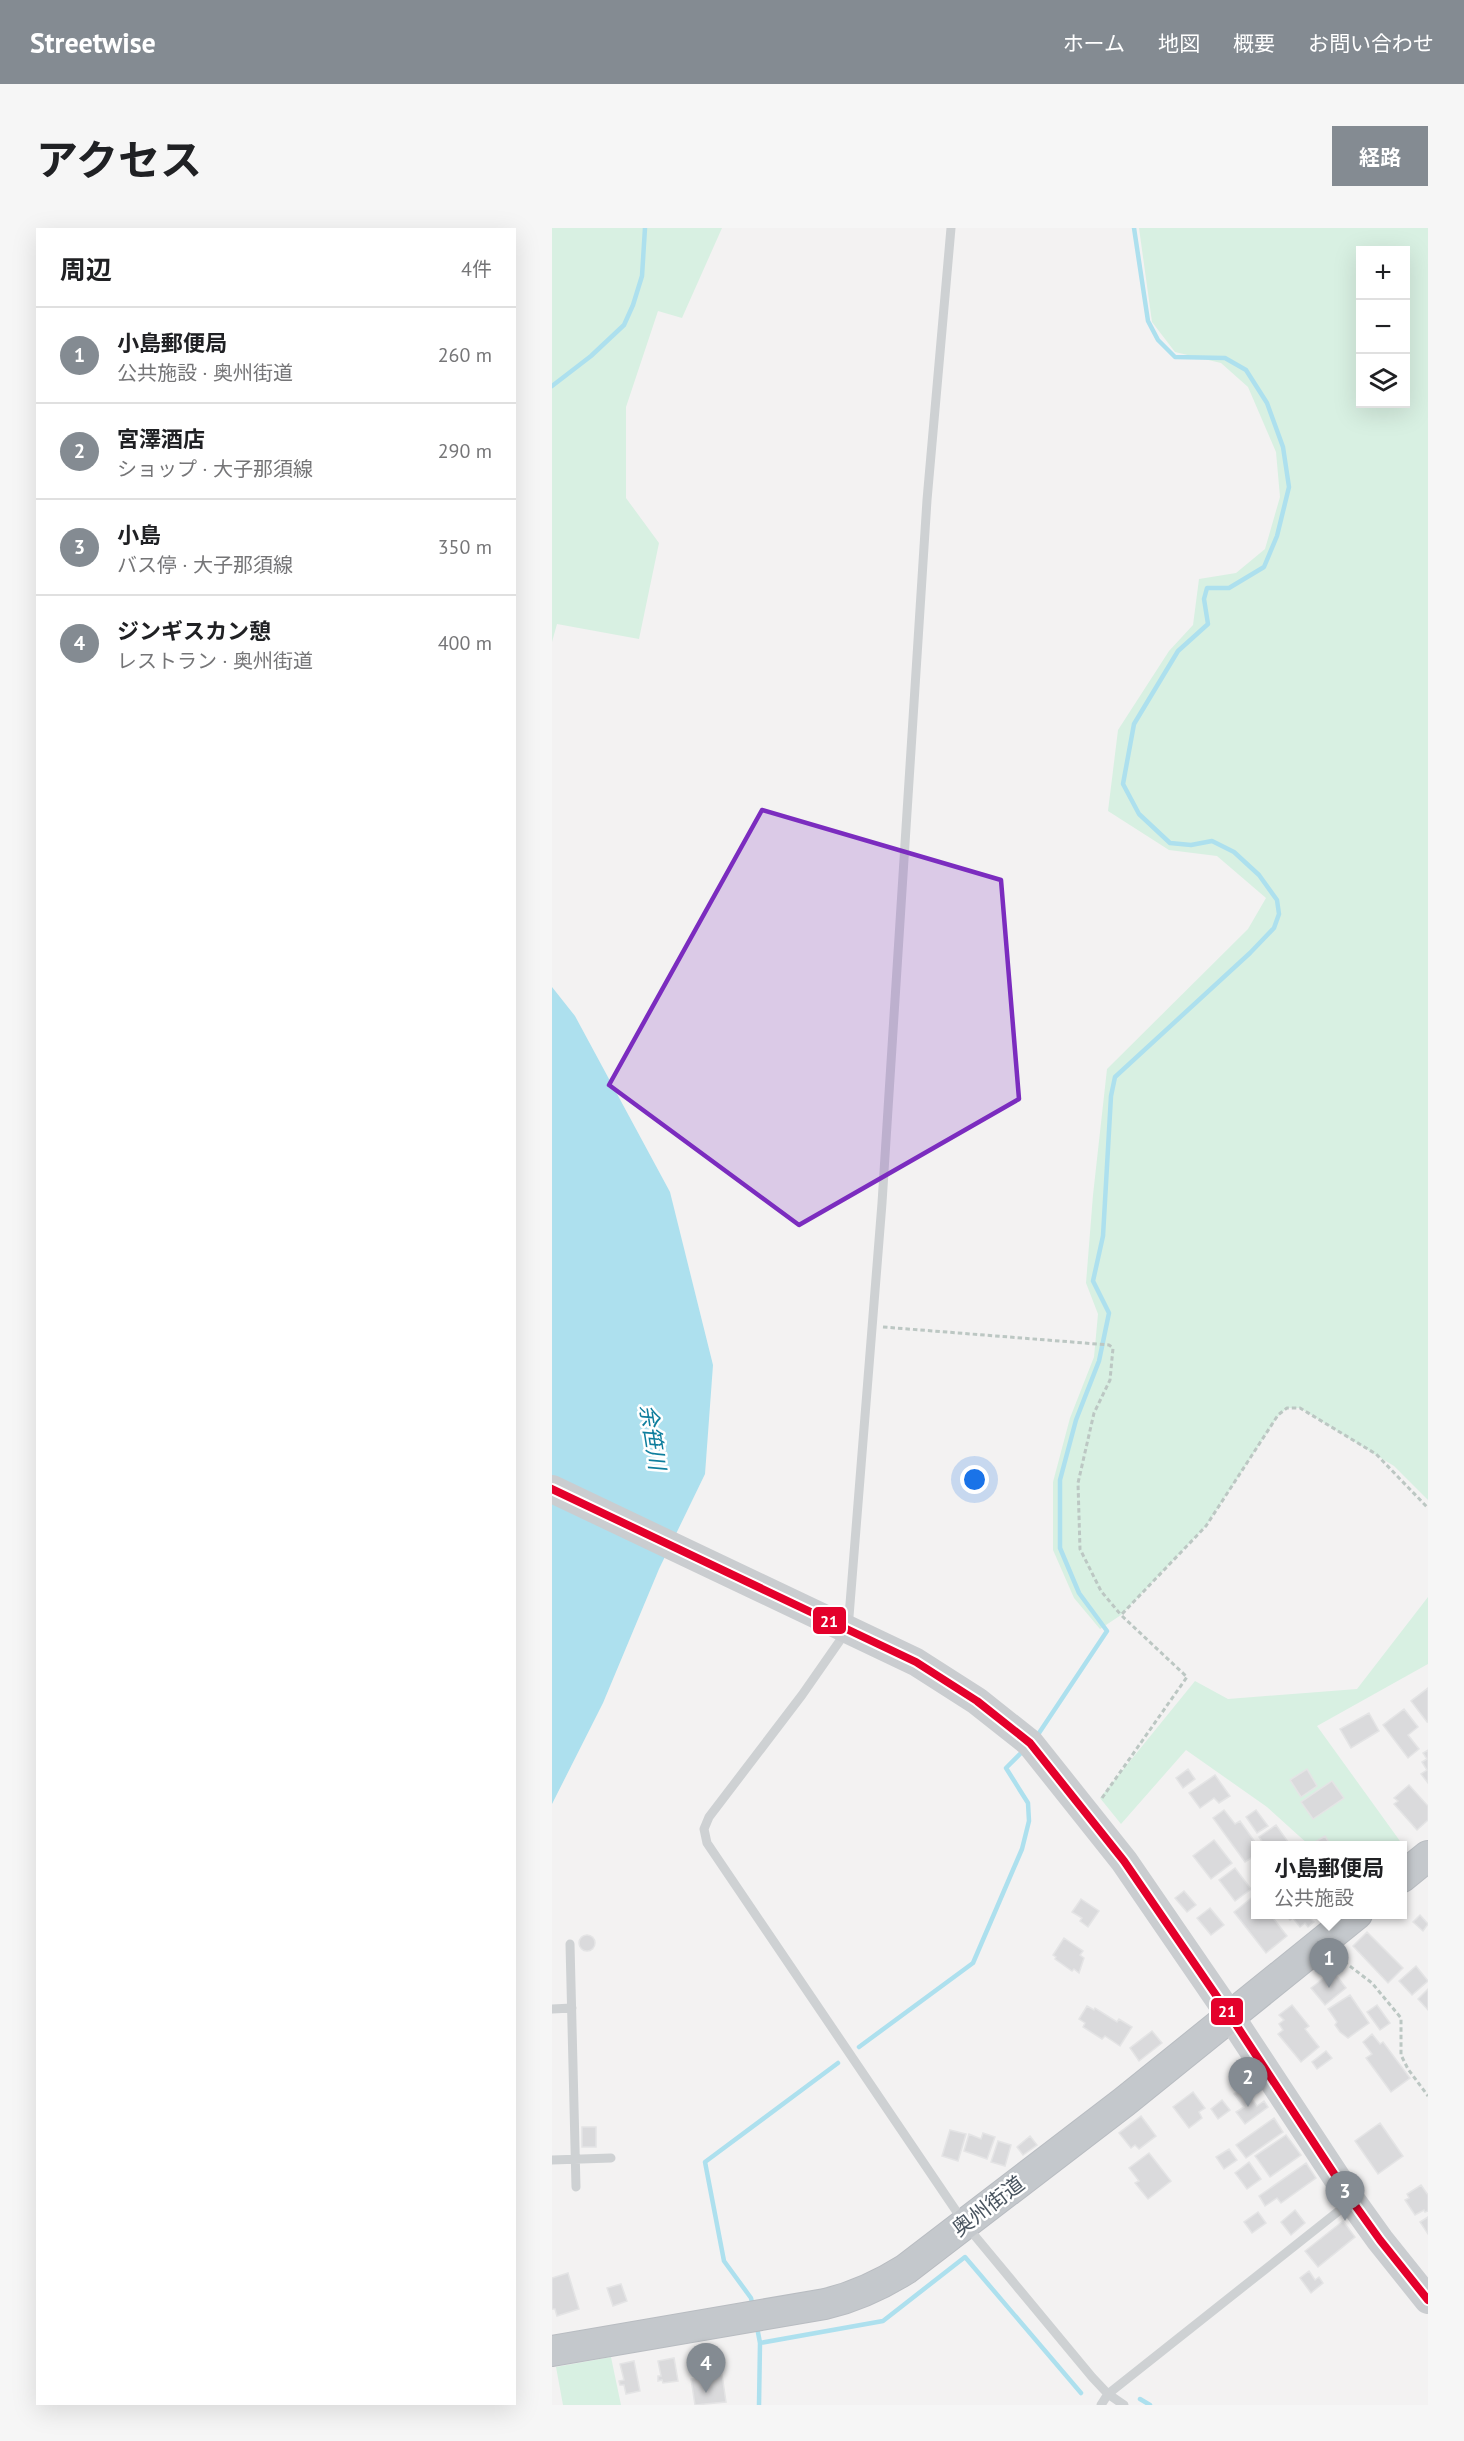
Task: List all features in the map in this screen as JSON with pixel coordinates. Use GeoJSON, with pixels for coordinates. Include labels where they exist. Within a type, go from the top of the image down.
{"type":"FeatureCollection","features":[{"type":"Feature","properties":{"kind":"highway"},"geometry":{"type":"LineString","coordinates":[[1407,1873],[1428,1856]]}},
{"type":"Feature","properties":{"kind":"highway","name":"奥州街道"},"geometry":{"type":"LineString","coordinates":[[552,2351],[852,2298],[878,2286],[906,2269],[1231,2017],[1351,1919]]}},
{"type":"Feature","properties":{"kind":"main road"},"geometry":{"type":"LineString","coordinates":[[552,1489],[916,1662],[977,1701],[1030,1743],[1124,1861],[1231,2017],[1352,2201],[1428,2300]]}},
{"type":"Feature","properties":{"kind":"lane"},"geometry":{"type":"LineString","coordinates":[[951,228],[927,500],[909,800],[848,1629],[802,1695],[709,1817],[704,1829],[707,1843],[965,2223],[1092,2378],[1108,2394],[1124,2405]]}},
{"type":"Feature","properties":{"kind":"lane"},"geometry":{"type":"LineString","coordinates":[[570,1944],[576,2187]]}},
{"type":"Feature","properties":{"kind":"lane"},"geometry":{"type":"LineString","coordinates":[[552,2009],[572,2008]]}},
{"type":"Feature","properties":{"kind":"lane"},"geometry":{"type":"LineString","coordinates":[[552,2160],[611,2158]]}},
{"type":"Feature","properties":{"kind":"lane"},"geometry":{"type":"LineString","coordinates":[[1101,2405],[1108,2394],[1352,2201]]}},
{"type":"Feature","properties":{"kind":"path"},"geometry":{"type":"LineString","coordinates":[[872,1326],[1109,1345],[1113,1348],[1110,1380],[1094,1413],[1078,1483],[1080,1549],[1101,1591],[1121,1615],[1188,1677],[1089,1817]]}},
{"type":"Feature","properties":{"kind":"path"},"geometry":{"type":"LineString","coordinates":[[1121,1615],[1206,1526],[1278,1416],[1287,1408],[1300,1408],[1376,1454],[1428,1508]]}},
{"type":"Feature","properties":{"kind":"path"},"geometry":{"type":"LineString","coordinates":[[1337,1956],[1372,1983],[1401,2018],[1401,2055],[1408,2069],[1428,2096]]}},
{"type":"Feature","properties":{"kind":"highlighted area"},"geometry":{"type":"Polygon","coordinates":[[[762,810],[1001,880],[1019,1099],[799,1225],[609,1085],[762,810]]]}},
{"type":"Feature","properties":{"kind":"green space"},"geometry":{"type":"Polygon","coordinates":[[[552,228],[722,228],[682,318],[658,311],[626,407],[626,498],[659,543],[639,639],[557,624],[552,642],[552,228]]]}},
{"type":"Feature","properties":{"kind":"green space"},"geometry":{"type":"Polygon","coordinates":[[[1139,228],[1428,228],[1428,1500],[1394,1466],[1300,1408],[1287,1408],[1278,1416],[1206,1526],[1121,1615],[1100,1629],[1074,1598],[1053,1550],[1053,1482],[1070,1418],[1094,1357],[1098,1314],[1086,1283],[1107,1069],[1248,929],[1266,898],[1217,856],[1169,850],[1108,811],[1118,730],[1169,651],[1193,625],[1199,579],[1236,573],[1265,549],[1280,497],[1276,452],[1248,387],[1221,363],[1175,352],[1152,322],[1139,228]]]}},
{"type":"Feature","properties":{"kind":"green space"},"geometry":{"type":"Polygon","coordinates":[[[1428,1597],[1428,1664],[1317,1726],[1400,1841],[1305,1841],[1267,1807],[1186,1750],[1121,1824],[1100,1798],[1195,1681],[1228,1699],[1357,1689],[1428,1597]]]}},
{"type":"Feature","properties":{"kind":"green space"},"geometry":{"type":"Polygon","coordinates":[[[611,2357],[621,2405],[563,2405],[556,2367],[611,2357]]]}},
{"type":"Feature","properties":{"kind":"water","name":"余笹川"},"geometry":{"type":"Polygon","coordinates":[[[552,987],[575,1016],[670,1192],[713,1365],[705,1474],[659,1569],[603,1703],[552,1804],[552,987]]]}},
{"type":"Feature","properties":{"kind":"building"},"geometry":{"type":"Polygon","coordinates":[[[1428,1688],[1428,1722],[1427,1722],[1411,1701],[1428,1688]]]}},
{"type":"Feature","properties":{"kind":"building"},"geometry":{"type":"Polygon","coordinates":[[[1404,1709],[1418,1727],[1408,1735],[1419,1749],[1408,1758],[1383,1725],[1404,1709]]]}},
{"type":"Feature","properties":{"kind":"building"},"geometry":{"type":"Polygon","coordinates":[[[1369,1713],[1379,1731],[1351,1748],[1340,1729],[1369,1713]]]}},
{"type":"Feature","properties":{"kind":"building"},"geometry":{"type":"Polygon","coordinates":[[[1428,1750],[1428,1783],[1421,1774],[1427,1770],[1422,1762],[1427,1759],[1423,1753],[1428,1750]]]}},
{"type":"Feature","properties":{"kind":"building"},"geometry":{"type":"Polygon","coordinates":[[[1188,1769],[1195,1779],[1183,1788],[1176,1778],[1188,1769]]]}},
{"type":"Feature","properties":{"kind":"building"},"geometry":{"type":"Polygon","coordinates":[[[1307,1769],[1317,1786],[1301,1797],[1290,1780],[1307,1769]]]}},
{"type":"Feature","properties":{"kind":"building"},"geometry":{"type":"Polygon","coordinates":[[[1215,1775],[1230,1796],[1219,1803],[1214,1798],[1200,1808],[1189,1793],[1215,1775]]]}},
{"type":"Feature","properties":{"kind":"building"},"geometry":{"type":"Polygon","coordinates":[[[1332,1781],[1344,1798],[1313,1819],[1301,1802],[1332,1781]]]}},
{"type":"Feature","properties":{"kind":"building"},"geometry":{"type":"Polygon","coordinates":[[[1409,1785],[1428,1806],[1428,1820],[1417,1830],[1394,1804],[1398,1801],[1394,1798],[1409,1785]]]}},
{"type":"Feature","properties":{"kind":"building"},"geometry":{"type":"Polygon","coordinates":[[[1224,1810],[1235,1824],[1240,1821],[1254,1841],[1251,1841],[1251,1858],[1245,1862],[1213,1818],[1224,1810]]]}},
{"type":"Feature","properties":{"kind":"building"},"geometry":{"type":"Polygon","coordinates":[[[1256,1810],[1268,1826],[1257,1833],[1246,1817],[1256,1810]]]}},
{"type":"Feature","properties":{"kind":"building"},"geometry":{"type":"Polygon","coordinates":[[[1276,1825],[1287,1841],[1262,1841],[1259,1837],[1276,1825]]]}},
{"type":"Feature","properties":{"kind":"building"},"geometry":{"type":"Polygon","coordinates":[[[1325,1836],[1328,1841],[1317,1841],[1325,1836]]]}},
{"type":"Feature","properties":{"kind":"building"},"geometry":{"type":"Polygon","coordinates":[[[1214,1840],[1232,1863],[1211,1879],[1193,1856],[1214,1840]]]}},
{"type":"Feature","properties":{"kind":"building"},"geometry":{"type":"Polygon","coordinates":[[[1235,1868],[1251,1889],[1235,1901],[1219,1880],[1235,1868]]]}},
{"type":"Feature","properties":{"kind":"building"},"geometry":{"type":"Polygon","coordinates":[[[1184,1891],[1196,1905],[1187,1912],[1175,1898],[1184,1891]]]}},
{"type":"Feature","properties":{"kind":"building"},"geometry":{"type":"Polygon","coordinates":[[[1251,1898],[1251,1919],[1274,1919],[1287,1936],[1266,1953],[1234,1912],[1251,1898]]]}},
{"type":"Feature","properties":{"kind":"building"},"geometry":{"type":"Polygon","coordinates":[[[1081,1899],[1099,1911],[1088,1927],[1080,1921],[1082,1918],[1072,1912],[1081,1899]]]}},
{"type":"Feature","properties":{"kind":"building"},"geometry":{"type":"Polygon","coordinates":[[[1210,1908],[1224,1925],[1211,1935],[1197,1918],[1210,1908]]]}},
{"type":"Feature","properties":{"kind":"building"},"geometry":{"type":"Polygon","coordinates":[[[1420,1915],[1428,1924],[1423,1931],[1413,1922],[1420,1915]]]}},
{"type":"Feature","properties":{"kind":"building"},"geometry":{"type":"Polygon","coordinates":[[[1294,1919],[1311,1919],[1314,1922],[1308,1927],[1305,1923],[1300,1927],[1294,1919]]]}},
{"type":"Feature","properties":{"kind":"building"},"geometry":{"type":"Polygon","coordinates":[[[1367,1932],[1403,1968],[1388,1983],[1353,1946],[1367,1932]]]}},
{"type":"Feature","properties":{"kind":"building"},"geometry":{"type":"Polygon","coordinates":[[[587,1935],[593,1937],[595,1943],[593,1949],[587,1951],[581,1949],[579,1943],[581,1937],[587,1935]]]}},
{"type":"Feature","properties":{"kind":"building"},"geometry":{"type":"Polygon","coordinates":[[[1064,1938],[1083,1951],[1080,1955],[1084,1958],[1079,1973],[1074,1969],[1072,1971],[1053,1955],[1064,1938]]]}},
{"type":"Feature","properties":{"kind":"building"},"geometry":{"type":"Polygon","coordinates":[[[1416,1966],[1428,1981],[1412,1995],[1399,1981],[1416,1966]]]}},
{"type":"Feature","properties":{"kind":"building"},"geometry":{"type":"Polygon","coordinates":[[[1333,1971],[1346,1988],[1325,2005],[1311,1988],[1333,1971]]]}},
{"type":"Feature","properties":{"kind":"building"},"geometry":{"type":"Polygon","coordinates":[[[1428,1989],[1428,2010],[1418,1999],[1428,1989]]]}},
{"type":"Feature","properties":{"kind":"building"},"geometry":{"type":"Polygon","coordinates":[[[1350,1995],[1369,2023],[1348,2038],[1335,2025],[1337,2022],[1328,2009],[1350,1995]]]}},
{"type":"Feature","properties":{"kind":"building"},"geometry":{"type":"Polygon","coordinates":[[[1292,2005],[1309,2026],[1305,2029],[1319,2047],[1301,2062],[1278,2034],[1283,2030],[1279,2024],[1284,2020],[1279,2015],[1292,2005]]]}},
{"type":"Feature","properties":{"kind":"building"},"geometry":{"type":"Polygon","coordinates":[[[1377,2005],[1390,2023],[1380,2030],[1367,2012],[1377,2005]]]}},
{"type":"Feature","properties":{"kind":"building"},"geometry":{"type":"Polygon","coordinates":[[[1087,2006],[1094,2010],[1095,2008],[1117,2022],[1119,2019],[1132,2027],[1120,2046],[1105,2036],[1102,2039],[1083,2027],[1085,2023],[1079,2019],[1087,2006]]]}},
{"type":"Feature","properties":{"kind":"building"},"geometry":{"type":"Polygon","coordinates":[[[1152,2031],[1162,2043],[1139,2061],[1130,2048],[1152,2031]]]}},
{"type":"Feature","properties":{"kind":"building"},"geometry":{"type":"Polygon","coordinates":[[[1372,2034],[1380,2044],[1383,2042],[1410,2078],[1391,2092],[1366,2058],[1372,2054],[1363,2042],[1372,2034]]]}},
{"type":"Feature","properties":{"kind":"building"},"geometry":{"type":"Polygon","coordinates":[[[1326,2051],[1332,2058],[1317,2069],[1312,2062],[1326,2051]]]}},
{"type":"Feature","properties":{"kind":"building"},"geometry":{"type":"Polygon","coordinates":[[[1243,2087],[1257,2106],[1264,2101],[1268,2107],[1245,2124],[1236,2112],[1244,2107],[1234,2094],[1243,2087]]]}},
{"type":"Feature","properties":{"kind":"building"},"geometry":{"type":"Polygon","coordinates":[[[1193,2092],[1205,2108],[1199,2112],[1202,2118],[1189,2128],[1173,2107],[1193,2092]]]}},
{"type":"Feature","properties":{"kind":"building"},"geometry":{"type":"Polygon","coordinates":[[[1222,2100],[1230,2110],[1218,2119],[1211,2109],[1222,2100]]]}},
{"type":"Feature","properties":{"kind":"building"},"geometry":{"type":"Polygon","coordinates":[[[1141,2116],[1156,2136],[1139,2149],[1135,2145],[1131,2148],[1119,2133],[1141,2116]]]}},
{"type":"Feature","properties":{"kind":"building"},"geometry":{"type":"Polygon","coordinates":[[[1274,2118],[1283,2132],[1246,2158],[1236,2145],[1274,2118]]]}},
{"type":"Feature","properties":{"kind":"building"},"geometry":{"type":"Polygon","coordinates":[[[1380,2123],[1403,2156],[1378,2174],[1355,2141],[1380,2123]]]}},
{"type":"Feature","properties":{"kind":"building"},"geometry":{"type":"Polygon","coordinates":[[[582,2127],[596,2127],[596,2147],[582,2147],[582,2127]]]}},
{"type":"Feature","properties":{"kind":"building"},"geometry":{"type":"Polygon","coordinates":[[[950,2130],[966,2134],[958,2161],[942,2156],[950,2130]]]}},
{"type":"Feature","properties":{"kind":"building"},"geometry":{"type":"Polygon","coordinates":[[[983,2133],[995,2137],[987,2159],[964,2151],[969,2134],[981,2139],[983,2133]]]}},
{"type":"Feature","properties":{"kind":"building"},"geometry":{"type":"Polygon","coordinates":[[[1286,2135],[1301,2155],[1270,2177],[1255,2156],[1286,2135]]]}},
{"type":"Feature","properties":{"kind":"building"},"geometry":{"type":"Polygon","coordinates":[[[1030,2136],[1037,2145],[1023,2155],[1017,2147],[1030,2136]]]}},
{"type":"Feature","properties":{"kind":"building"},"geometry":{"type":"Polygon","coordinates":[[[998,2141],[1011,2145],[1005,2166],[991,2162],[998,2141]]]}},
{"type":"Feature","properties":{"kind":"building"},"geometry":{"type":"Polygon","coordinates":[[[1229,2149],[1237,2160],[1224,2169],[1216,2157],[1229,2149]]]}},
{"type":"Feature","properties":{"kind":"building"},"geometry":{"type":"Polygon","coordinates":[[[1149,2153],[1171,2181],[1148,2199],[1135,2183],[1139,2181],[1129,2168],[1149,2153]]]}},
{"type":"Feature","properties":{"kind":"building"},"geometry":{"type":"Polygon","coordinates":[[[1249,2162],[1261,2179],[1247,2189],[1235,2173],[1249,2162]]]}},
{"type":"Feature","properties":{"kind":"building"},"geometry":{"type":"Polygon","coordinates":[[[1306,2163],[1316,2178],[1281,2203],[1277,2198],[1265,2206],[1259,2196],[1306,2163]]]}},
{"type":"Feature","properties":{"kind":"building"},"geometry":{"type":"Polygon","coordinates":[[[1421,2185],[1428,2195],[1428,2211],[1424,2210],[1415,2215],[1405,2200],[1409,2198],[1407,2194],[1421,2185]]]}},
{"type":"Feature","properties":{"kind":"building"},"geometry":{"type":"Polygon","coordinates":[[[1295,2210],[1305,2223],[1291,2235],[1281,2222],[1295,2210]]]}},
{"type":"Feature","properties":{"kind":"building"},"geometry":{"type":"Polygon","coordinates":[[[1258,2212],[1266,2223],[1252,2233],[1244,2222],[1258,2212]]]}},
{"type":"Feature","properties":{"kind":"building"},"geometry":{"type":"Polygon","coordinates":[[[1428,2217],[1428,2234],[1420,2222],[1428,2217]]]}},
{"type":"Feature","properties":{"kind":"building"},"geometry":{"type":"Polygon","coordinates":[[[1343,2221],[1355,2237],[1318,2267],[1305,2251],[1343,2221]]]}},
{"type":"Feature","properties":{"kind":"building"},"geometry":{"type":"Polygon","coordinates":[[[1309,2271],[1315,2280],[1319,2277],[1323,2283],[1311,2293],[1300,2278],[1309,2271]]]}},
{"type":"Feature","properties":{"kind":"building"},"geometry":{"type":"Polygon","coordinates":[[[568,2273],[579,2309],[557,2316],[555,2309],[552,2309],[552,2278],[568,2273]]]}},
{"type":"Feature","properties":{"kind":"building"},"geometry":{"type":"Polygon","coordinates":[[[621,2284],[627,2301],[613,2306],[607,2288],[621,2284]]]}},
{"type":"Feature","properties":{"kind":"building"},"geometry":{"type":"Polygon","coordinates":[[[674,2358],[678,2381],[663,2383],[662,2380],[658,2381],[658,2376],[661,2376],[658,2361],[674,2358]]]}},
{"type":"Feature","properties":{"kind":"building"},"geometry":{"type":"Polygon","coordinates":[[[634,2361],[640,2391],[626,2394],[624,2385],[620,2385],[619,2381],[624,2380],[620,2364],[634,2361]]]}},
{"type":"Feature","properties":{"kind":"building"},"geometry":{"type":"Polygon","coordinates":[[[722,2374],[726,2402],[695,2405],[691,2379],[722,2374]]]}},
{"type":"Feature","properties":{"kind":"waterway"},"geometry":{"type":"LineString","coordinates":[[552,386],[591,356],[624,325],[642,276],[645,228]]}},
{"type":"Feature","properties":{"kind":"waterway"},"geometry":{"type":"LineString","coordinates":[[1037,1736],[1107,1631],[1079,1593],[1060,1548],[1060,1480],[1076,1420],[1099,1361],[1109,1313],[1093,1281],[1103,1236],[1111,1096],[1115,1077],[1250,953],[1274,928],[1279,914],[1277,900],[1259,875],[1234,852],[1212,841],[1191,845],[1170,843],[1139,814],[1123,784],[1134,724],[1178,651],[1208,624],[1204,599],[1207,588],[1229,588],[1264,567],[1277,536],[1289,487],[1283,447],[1267,403],[1246,370],[1225,358],[1175,357],[1158,340],[1148,321],[1134,228]]}},
{"type":"Feature","properties":{"kind":"waterway"},"geometry":{"type":"LineString","coordinates":[[859,2047],[973,1963],[1022,1849],[1029,1821],[1028,1803],[1006,1768],[1023,1751]]}},
{"type":"Feature","properties":{"kind":"waterway"},"geometry":{"type":"LineString","coordinates":[[753,2307],[751,2298],[724,2261],[705,2162],[838,2063]]}},
{"type":"Feature","properties":{"kind":"waterway"},"geometry":{"type":"LineString","coordinates":[[760,2343],[883,2321],[965,2257],[1081,2393]]}},
{"type":"Feature","properties":{"kind":"waterway"},"geometry":{"type":"LineString","coordinates":[[757,2327],[760,2343],[759,2405]]}},
{"type":"Feature","properties":{"kind":"waterway"},"geometry":{"type":"LineString","coordinates":[[1140,2399],[1150,2405]]}},
{"type":"Feature","properties":{"kind":"transit line","name":"21"},"geometry":{"type":"LineString","coordinates":[[552,1489],[916,1662],[977,1701],[1030,1743],[1124,1861],[1231,2017],[1352,2201],[1428,2300]]}},
{"type":"Feature","properties":{"kind":"place","name":"小島郵便局"},"geometry":{"type":"Point","coordinates":[1329,1988]}},
{"type":"Feature","properties":{"kind":"place","name":"宮澤酒店"},"geometry":{"type":"Point","coordinates":[1248,2107]}},
{"type":"Feature","properties":{"kind":"place","name":"小島"},"geometry":{"type":"Point","coordinates":[1345,2221]}},
{"type":"Feature","properties":{"kind":"place","name":"ジンギスカン憩"},"geometry":{"type":"Point","coordinates":[706,2393]}}]}
